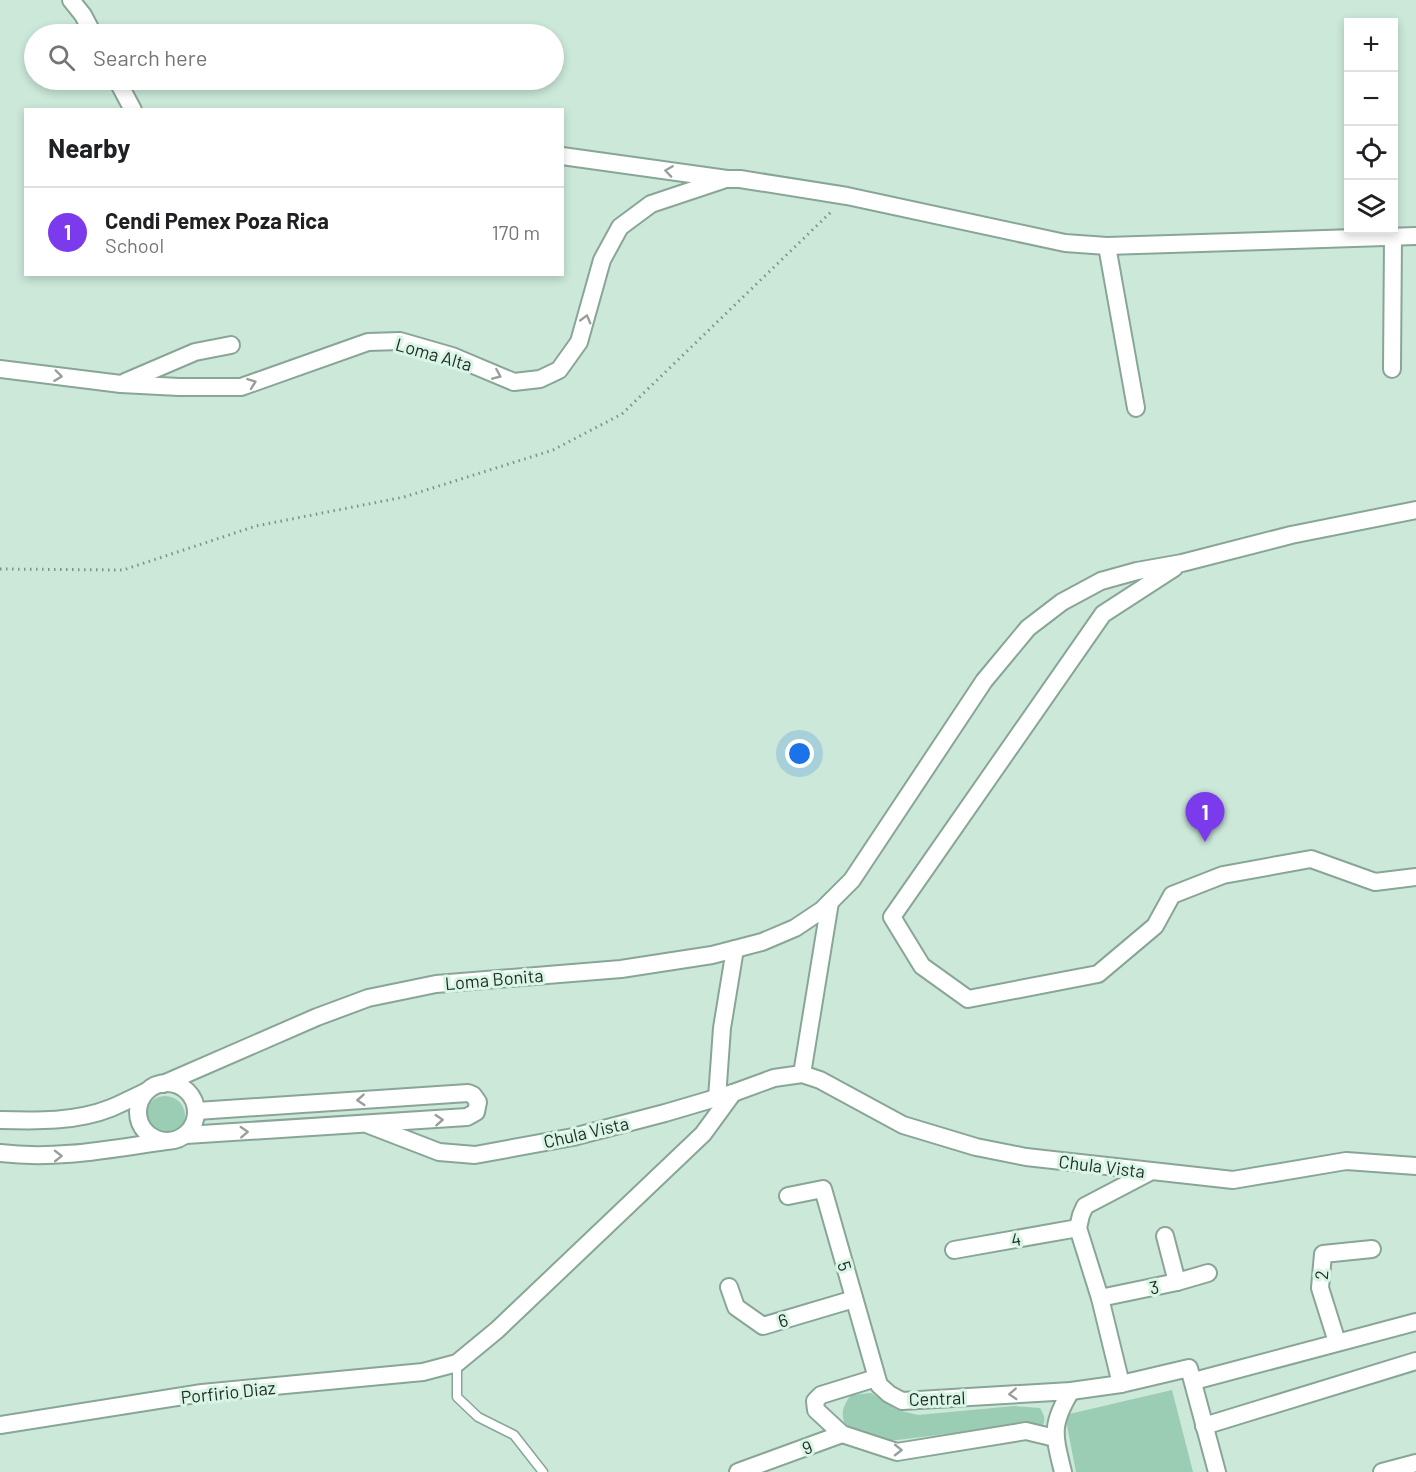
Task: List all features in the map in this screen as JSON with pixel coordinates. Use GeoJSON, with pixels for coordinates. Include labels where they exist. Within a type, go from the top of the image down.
{"type":"FeatureCollection","features":[{"type":"Feature","properties":{"kind":"street"},"geometry":{"type":"LineString","coordinates":[[71,0],[88,24]]}},
{"type":"Feature","properties":{"kind":"street"},"geometry":{"type":"LineString","coordinates":[[122,90],[132,108]]}},
{"type":"Feature","properties":{"kind":"street","name":"Loma Alta"},"geometry":{"type":"LineString","coordinates":[[564,156],[847,195],[1065,243],[1107,246],[1416,236]]}},
{"type":"Feature","properties":{"kind":"street","name":"Loma Alta"},"geometry":{"type":"LineString","coordinates":[[0,369],[121,384],[242,387],[368,342],[400,341],[452,356],[514,382],[540,379],[559,370],[579,342],[602,260],[620,227],[651,204],[727,179]]}},
{"type":"Feature","properties":{"kind":"street"},"geometry":{"type":"LineString","coordinates":[[1392,369],[1393,238]]}},
{"type":"Feature","properties":{"kind":"street"},"geometry":{"type":"LineString","coordinates":[[1107,246],[1136,408]]}},
{"type":"Feature","properties":{"kind":"street"},"geometry":{"type":"LineString","coordinates":[[121,384],[195,352],[231,345]]}},
{"type":"Feature","properties":{"kind":"street"},"geometry":{"type":"LineString","coordinates":[[1416,510],[1291,535],[1182,563],[1103,614],[892,917],[922,966],[968,999],[1098,974],[1155,926],[1172,896],[1223,875],[1311,858],[1375,882],[1416,877]]}},
{"type":"Feature","properties":{"kind":"street","name":"Loma Bonita"},"geometry":{"type":"LineString","coordinates":[[163,1084],[317,1017],[368,998],[436,984],[621,969],[712,955],[762,942],[795,928],[822,910],[852,880],[984,681],[1028,628],[1062,602],[1101,581],[1137,571],[1182,563]]}},
{"type":"Feature","properties":{"kind":"street"},"geometry":{"type":"LineString","coordinates":[[802,1074],[830,902]]}},
{"type":"Feature","properties":{"kind":"street"},"geometry":{"type":"LineString","coordinates":[[457,1363],[497,1330],[703,1134],[725,1095],[722,1028],[735,949]]}},
{"type":"Feature","properties":{"kind":"street","name":"Chula Vista"},"geometry":{"type":"LineString","coordinates":[[369,1125],[439,1152],[475,1155],[573,1137],[725,1095],[774,1077],[802,1074],[820,1080],[903,1125],[976,1147],[1026,1157],[1233,1180],[1346,1161],[1416,1166]]}},
{"type":"Feature","properties":{"kind":"street"},"geometry":{"type":"LineString","coordinates":[[0,1120],[46,1121],[81,1116],[110,1108],[153,1086],[172,1084],[182,1087],[195,1101],[196,1120],[193,1128],[186,1135]]}},
{"type":"Feature","properties":{"kind":"street"},"geometry":{"type":"LineString","coordinates":[[145,1092],[137,1108],[142,1127],[158,1139],[168,1140]]}},
{"type":"Feature","properties":{"kind":"street"},"geometry":{"type":"LineString","coordinates":[[0,1153],[27,1156],[68,1155],[177,1139],[186,1135],[467,1117],[476,1112],[478,1102],[473,1095],[468,1093],[197,1111]]}},
{"type":"Feature","properties":{"kind":"street"},"geometry":{"type":"LineString","coordinates":[[1121,1384],[1100,1298],[1078,1228],[1085,1206],[1150,1172]]}},
{"type":"Feature","properties":{"kind":"street","name":"5"},"geometry":{"type":"LineString","coordinates":[[788,1196],[823,1189],[876,1378]]}},
{"type":"Feature","properties":{"kind":"street","name":"4"},"geometry":{"type":"LineString","coordinates":[[954,1250],[1078,1228]]}},
{"type":"Feature","properties":{"kind":"street"},"geometry":{"type":"LineString","coordinates":[[1165,1236],[1176,1282]]}},
{"type":"Feature","properties":{"kind":"street","name":"2"},"geometry":{"type":"LineString","coordinates":[[1337,1342],[1320,1288],[1323,1254],[1372,1249]]}},
{"type":"Feature","properties":{"kind":"street","name":"3"},"geometry":{"type":"LineString","coordinates":[[1100,1298],[1208,1273]]}},
{"type":"Feature","properties":{"kind":"street","name":"6"},"geometry":{"type":"LineString","coordinates":[[729,1287],[736,1307],[763,1326],[854,1299]]}},
{"type":"Feature","properties":{"kind":"street","name":"Central"},"geometry":{"type":"LineString","coordinates":[[876,1378],[879,1385],[889,1394],[902,1401],[1071,1391],[1192,1374],[1416,1322]]}},
{"type":"Feature","properties":{"kind":"street"},"geometry":{"type":"LineString","coordinates":[[1204,1426],[1416,1361]]}},
{"type":"Feature","properties":{"kind":"street","name":"Porfirio Diaz"},"geometry":{"type":"LineString","coordinates":[[7,1424],[202,1393],[423,1372],[457,1363]]}},
{"type":"Feature","properties":{"kind":"street"},"geometry":{"type":"LineString","coordinates":[[1192,1374],[1217,1472]]}},
{"type":"Feature","properties":{"kind":"street"},"geometry":{"type":"LineString","coordinates":[[876,1378],[821,1395],[815,1401],[816,1410],[842,1434],[897,1452],[1026,1431],[1055,1438]]}},
{"type":"Feature","properties":{"kind":"street"},"geometry":{"type":"LineString","coordinates":[[1063,1472],[1055,1438],[1055,1423],[1071,1391]]}},
{"type":"Feature","properties":{"kind":"street"},"geometry":{"type":"LineString","coordinates":[[0,1437],[7,1424]]}},
{"type":"Feature","properties":{"kind":"street","name":"9"},"geometry":{"type":"LineString","coordinates":[[738,1472],[842,1434]]}},
{"type":"Feature","properties":{"kind":"street"},"geometry":{"type":"LineString","coordinates":[[1382,1472],[1416,1463]]}},
{"type":"Feature","properties":{"kind":"lane"},"geometry":{"type":"LineString","coordinates":[[457,1363],[457,1397],[478,1417],[514,1435],[543,1472]]}},
{"type":"Feature","properties":{"kind":"path"},"geometry":{"type":"LineString","coordinates":[[0,569],[123,570],[256,526],[404,497],[553,450],[622,414],[847,195]]}},
{"type":"Feature","properties":{"kind":"green space"},"geometry":{"type":"Polygon","coordinates":[[[165,1096],[179,1102],[185,1116],[179,1130],[165,1136],[151,1130],[145,1116],[151,1102],[165,1096]]]}},
{"type":"Feature","properties":{"kind":"green space"},"geometry":{"type":"Polygon","coordinates":[[[1172,1390],[1193,1472],[1076,1472],[1065,1415],[1172,1390]]]}},
{"type":"Feature","properties":{"kind":"green space"},"geometry":{"type":"Polygon","coordinates":[[[871,1393],[897,1410],[918,1415],[1014,1406],[1040,1408],[1044,1420],[1041,1428],[996,1428],[897,1440],[878,1440],[845,1424],[843,1416],[845,1405],[851,1395],[871,1393]]]}},
{"type":"Feature","properties":{"kind":"place","name":"Cendi Pemex Poza Rica"},"geometry":{"type":"Point","coordinates":[1205,842]}}]}
